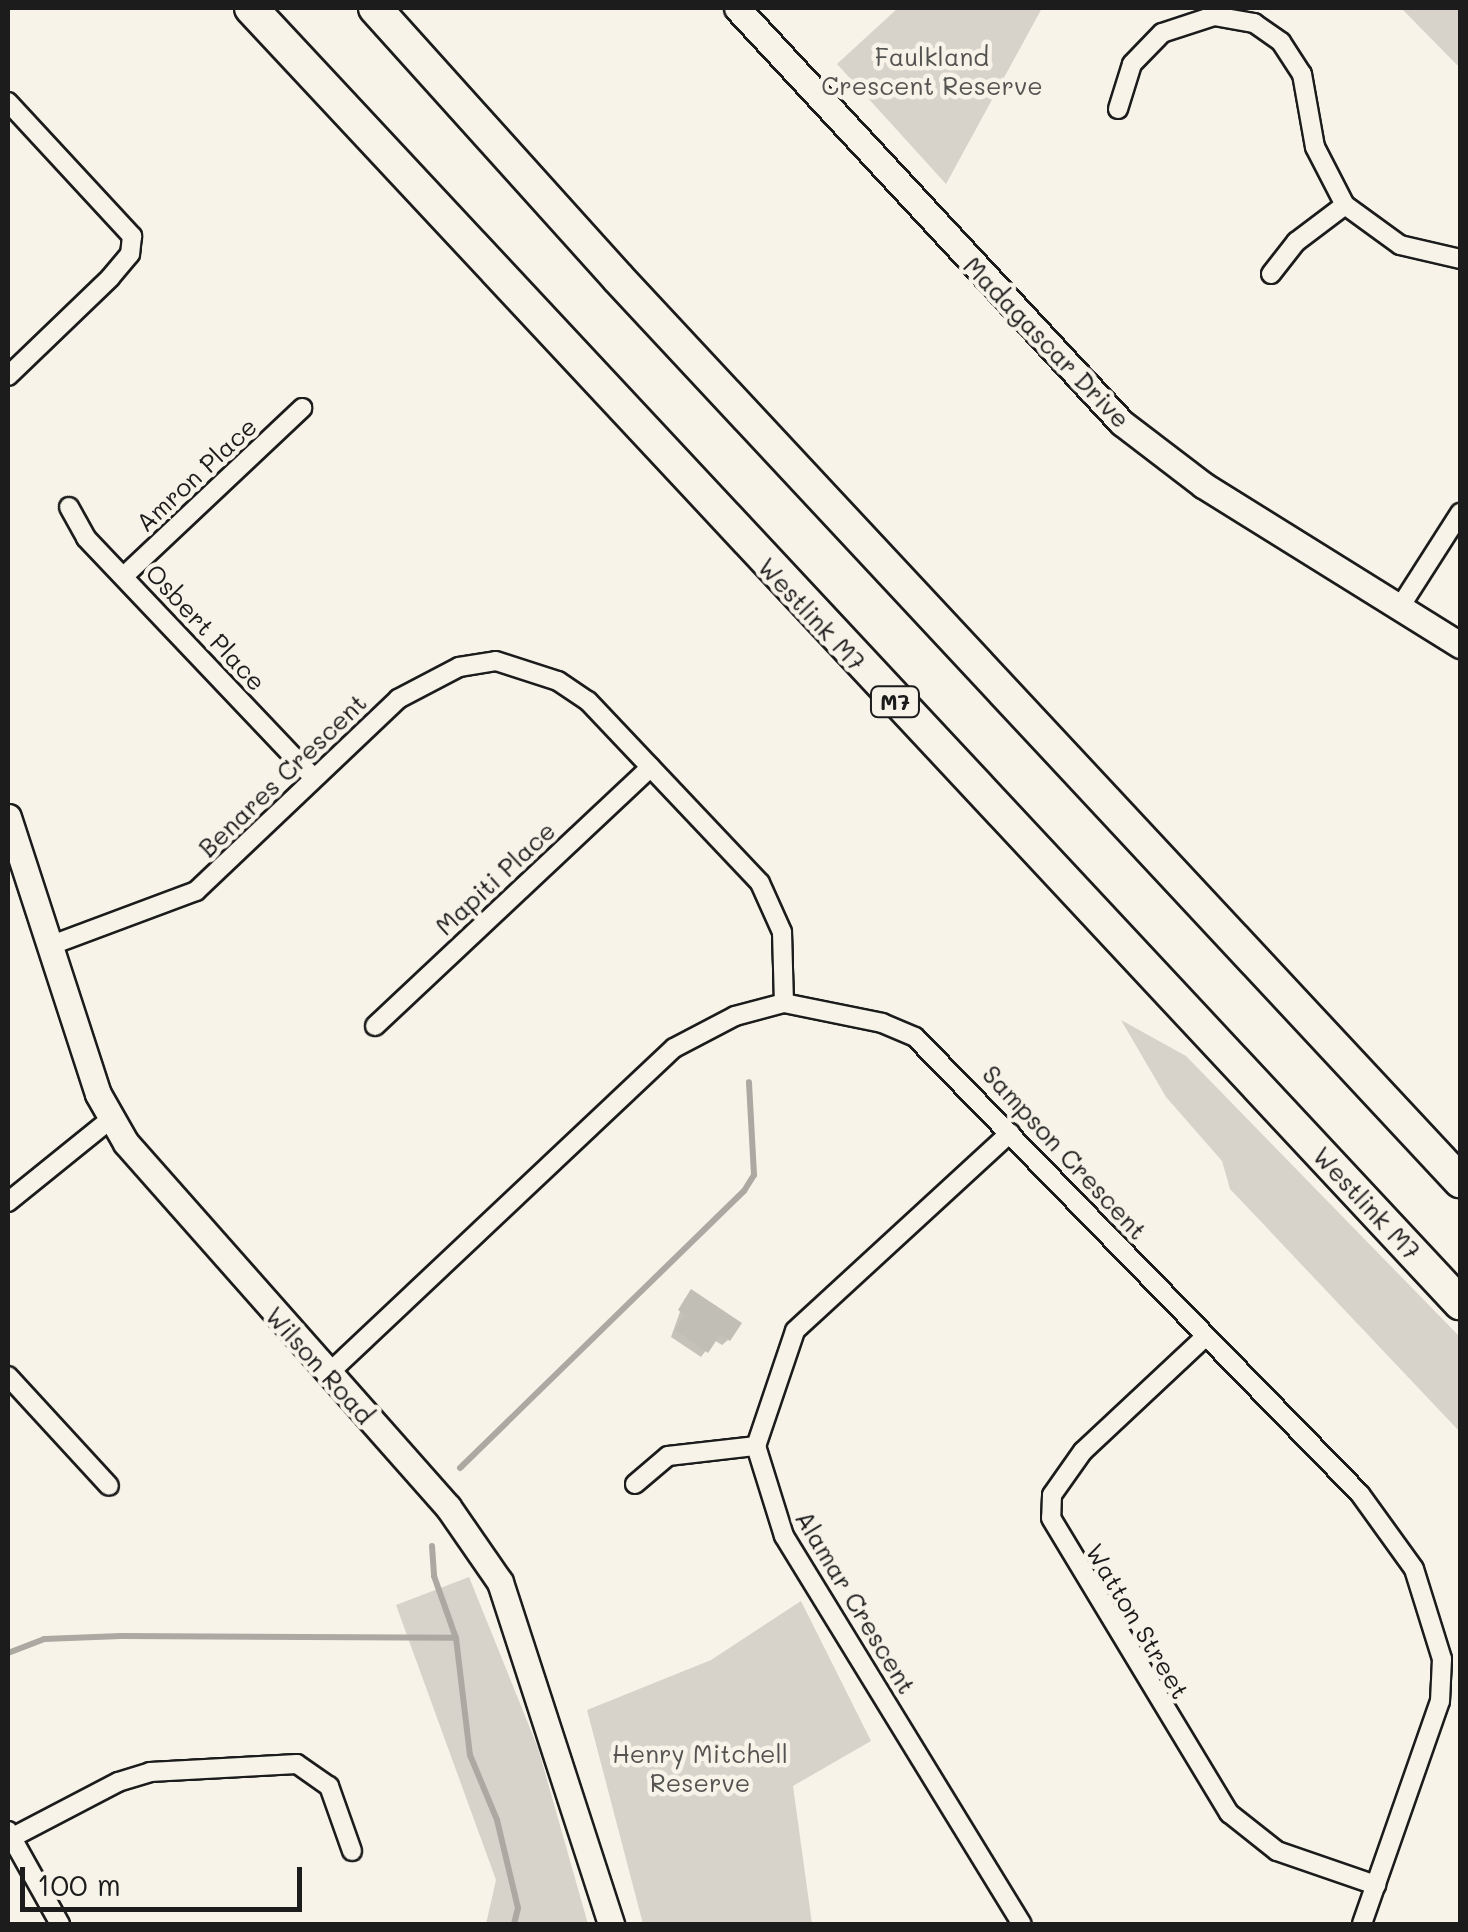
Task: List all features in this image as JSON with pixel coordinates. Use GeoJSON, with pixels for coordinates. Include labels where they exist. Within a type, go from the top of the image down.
{"type":"FeatureCollection","features":[{"type":"Feature","properties":{"kind":"highway"},"geometry":{"type":"LineString","coordinates":[[242,8],[332,100]]}},
{"type":"Feature","properties":{"kind":"highway","name":"Westlink M7"},"geometry":{"type":"LineString","coordinates":[[251,8],[332,100],[1460,1303]]}},
{"type":"Feature","properties":{"kind":"highway"},"geometry":{"type":"LineString","coordinates":[[375,8],[618,278],[1460,1181]]}},
{"type":"Feature","properties":{"kind":"street","name":"Madagascar Drive"},"geometry":{"type":"LineString","coordinates":[[737,8],[1122,424],[1203,485],[1460,645]]}},
{"type":"Feature","properties":{"kind":"street"},"geometry":{"type":"LineString","coordinates":[[1118,108],[1132,64],[1162,33],[1197,18],[1254,23],[1281,42],[1302,74],[1315,147],[1345,205],[1400,245],[1460,260]]}},
{"type":"Feature","properties":{"kind":"street"},"geometry":{"type":"LineString","coordinates":[[8,102],[132,236],[130,254],[110,278],[8,376]]}},
{"type":"Feature","properties":{"kind":"street"},"geometry":{"type":"LineString","coordinates":[[1271,274],[1296,242],[1345,205]]}},
{"type":"Feature","properties":{"kind":"street","name":"Amron Place"},"geometry":{"type":"LineString","coordinates":[[124,576],[302,408]]}},
{"type":"Feature","properties":{"kind":"street","name":"Osbert Place"},"geometry":{"type":"LineString","coordinates":[[68,507],[86,538],[313,776]]}},
{"type":"Feature","properties":{"kind":"street"},"geometry":{"type":"LineString","coordinates":[[1400,607],[1460,513]]}},
{"type":"Feature","properties":{"kind":"street","name":"Benares Crescent"},"geometry":{"type":"LineString","coordinates":[[49,946],[196,891],[398,699],[459,668],[496,661],[558,681],[588,701],[774,905],[784,1003]]}},
{"type":"Feature","properties":{"kind":"street","name":"Mapiti Place"},"geometry":{"type":"LineString","coordinates":[[374,1026],[651,767]]}},
{"type":"Feature","properties":{"kind":"street","name":"Wilson Road"},"geometry":{"type":"LineString","coordinates":[[8,817],[111,1119],[167,1195],[448,1507],[500,1582],[611,1924]]}},
{"type":"Feature","properties":{"kind":"street","name":"Sampson Crescent"},"geometry":{"type":"LineString","coordinates":[[328,1374],[674,1048],[734,1016],[784,1003],[882,1023],[915,1037],[1387,1526],[1414,1569],[1451,1659],[1427,1751],[1362,1924]]}},
{"type":"Feature","properties":{"kind":"street"},"geometry":{"type":"LineString","coordinates":[[8,1202],[111,1119]]}},
{"type":"Feature","properties":{"kind":"street"},"geometry":{"type":"LineString","coordinates":[[635,1484],[668,1456],[756,1446],[795,1331],[1010,1133]]}},
{"type":"Feature","properties":{"kind":"street","name":"Watton Street"},"geometry":{"type":"LineString","coordinates":[[1205,1337],[1083,1451],[1052,1495],[1051,1518],[1229,1813],[1277,1852],[1376,1884]]}},
{"type":"Feature","properties":{"kind":"street"},"geometry":{"type":"LineString","coordinates":[[8,1376],[109,1486]]}},
{"type":"Feature","properties":{"kind":"street","name":"Alamar Crescent"},"geometry":{"type":"LineString","coordinates":[[756,1446],[784,1536],[1022,1924]]}},
{"type":"Feature","properties":{"kind":"street"},"geometry":{"type":"LineString","coordinates":[[60,1924],[9,1834],[118,1782],[150,1772],[296,1764],[328,1786],[352,1852]]}},
{"type":"Feature","properties":{"kind":"green space","name":"Faulkland Crescent Reserve"},"geometry":{"type":"Polygon","coordinates":[[[898,8],[1042,8],[946,184],[837,64],[898,8]]]}},
{"type":"Feature","properties":{"kind":"green space"},"geometry":{"type":"Polygon","coordinates":[[[1401,8],[1460,8],[1460,68],[1401,8]]]}},
{"type":"Feature","properties":{"kind":"green space"},"geometry":{"type":"Polygon","coordinates":[[[1121,1020],[1186,1056],[1460,1337],[1460,1432],[1230,1189],[1222,1161],[1166,1097],[1121,1020]]]}},
{"type":"Feature","properties":{"kind":"green space"},"geometry":{"type":"Polygon","coordinates":[[[469,1577],[538,1748],[588,1924],[486,1924],[496,1880],[396,1605],[469,1577]]]}},
{"type":"Feature","properties":{"kind":"green space","name":"Henry Mitchell Reserve"},"geometry":{"type":"Polygon","coordinates":[[[801,1601],[871,1741],[793,1786],[812,1924],[643,1924],[587,1710],[711,1660],[801,1601]]]}},
{"type":"Feature","properties":{"kind":"building"},"geometry":{"type":"Polygon","coordinates":[[[691,1289],[742,1323],[730,1341],[720,1335],[708,1353],[675,1330],[685,1315],[678,1310],[691,1289]]]}},
{"type":"Feature","properties":{"kind":"waterway"},"geometry":{"type":"LineString","coordinates":[[460,1468],[744,1191],[754,1175],[749,1082]]}},
{"type":"Feature","properties":{"kind":"waterway"},"geometry":{"type":"LineString","coordinates":[[432,1546],[434,1576],[456,1638],[470,1755],[497,1820],[518,1908],[514,1924]]}},
{"type":"Feature","properties":{"kind":"waterway"},"geometry":{"type":"LineString","coordinates":[[8,1653],[44,1639],[121,1636],[456,1638]]}}]}
